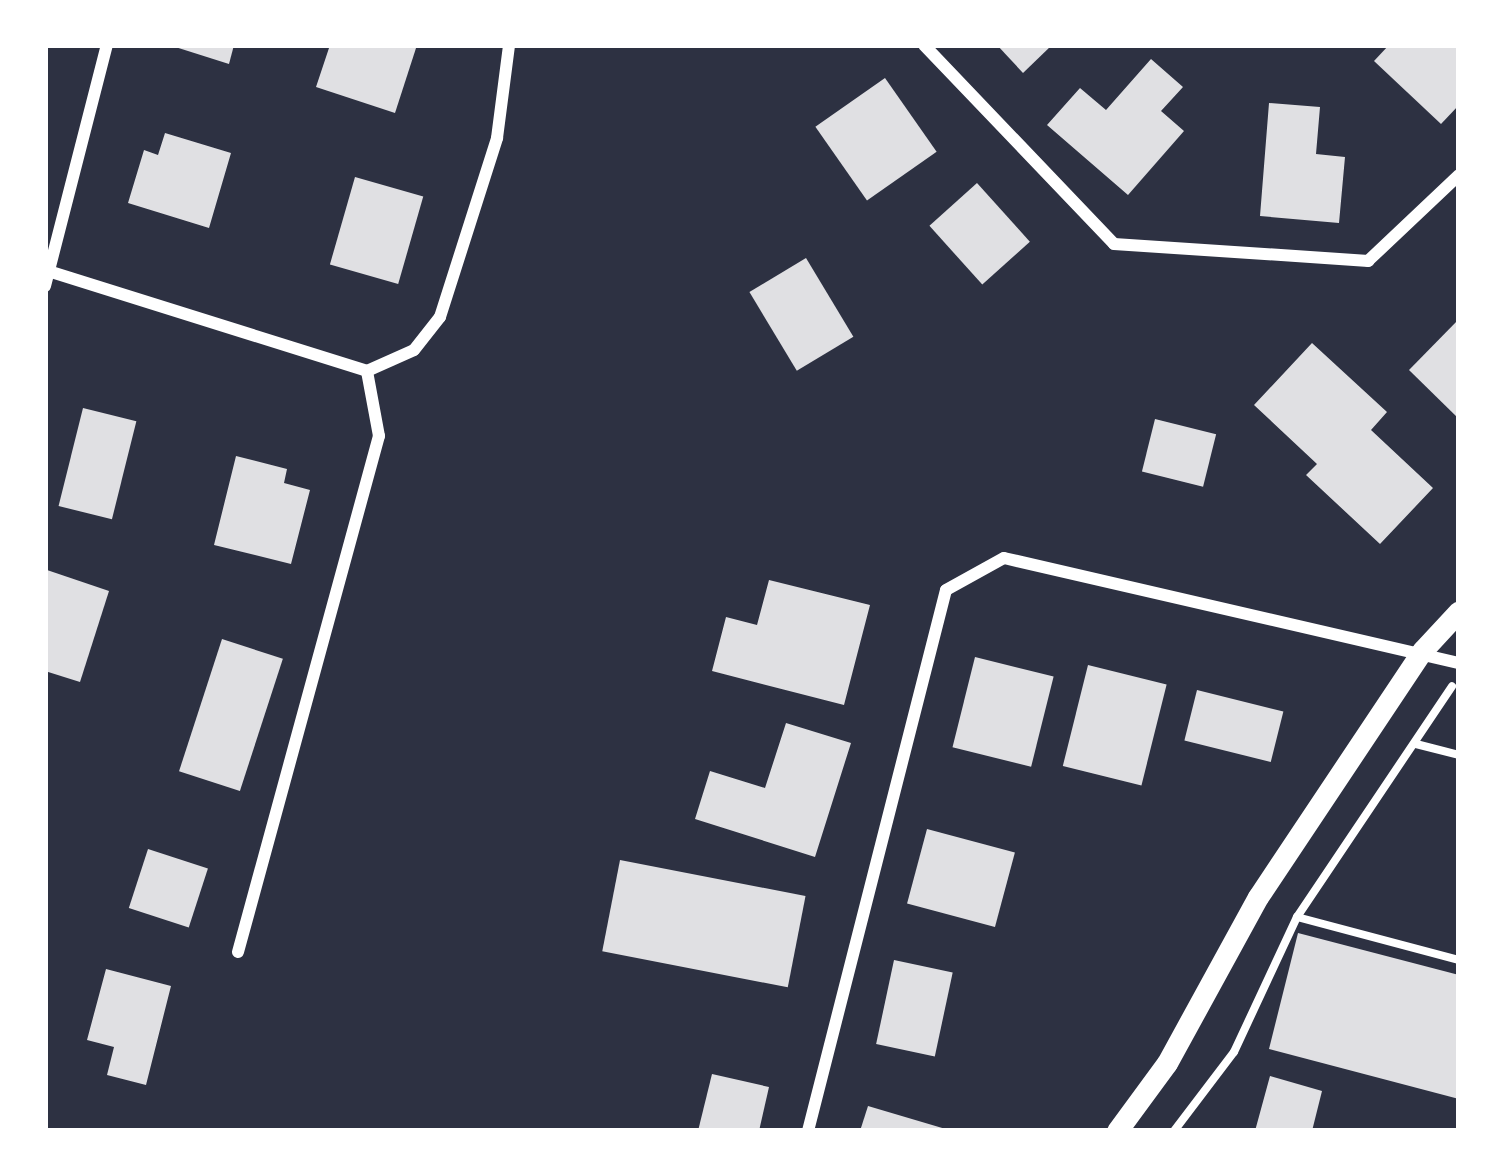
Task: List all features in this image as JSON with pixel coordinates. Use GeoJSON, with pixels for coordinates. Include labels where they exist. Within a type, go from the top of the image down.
{"type":"FeatureCollection","features":[{"type":"Feature","properties":{"kind":"street"},"geometry":{"type":"LineString","coordinates":[[45,286],[107,45]]}},
{"type":"Feature","properties":{"kind":"street"},"geometry":{"type":"LineString","coordinates":[[47,270],[367,370],[414,350],[440,316],[496,138],[509,45]]}},
{"type":"Feature","properties":{"kind":"street"},"geometry":{"type":"LineString","coordinates":[[924,45],[1114,244],[1368,260],[1459,175]]}},
{"type":"Feature","properties":{"kind":"street"},"geometry":{"type":"LineString","coordinates":[[238,952],[379,436],[367,370]]}},
{"type":"Feature","properties":{"kind":"street"},"geometry":{"type":"LineString","coordinates":[[808,1131],[946,590],[1004,558],[1459,663]]}},
{"type":"Feature","properties":{"kind":"street"},"geometry":{"type":"LineString","coordinates":[[1117,1131],[1167,1063],[1258,897],[1422,651],[1459,611]]}},
{"type":"Feature","properties":{"kind":"path"},"geometry":{"type":"LineString","coordinates":[[1174,1131],[1234,1052],[1297,917],[1459,674]]}},
{"type":"Feature","properties":{"kind":"path"},"geometry":{"type":"LineString","coordinates":[[1416,744],[1459,754]]}},
{"type":"Feature","properties":{"kind":"path"},"geometry":{"type":"LineString","coordinates":[[1297,917],[1459,960]]}},
{"type":"Feature","properties":{"kind":"building"},"geometry":{"type":"Polygon","coordinates":[[[169,45],[234,45],[229,64],[169,45]]]}},
{"type":"Feature","properties":{"kind":"building"},"geometry":{"type":"Polygon","coordinates":[[[330,45],[417,45],[395,113],[316,87],[330,45]]]}},
{"type":"Feature","properties":{"kind":"building"},"geometry":{"type":"Polygon","coordinates":[[[997,45],[1052,45],[1023,73],[997,45]]]}},
{"type":"Feature","properties":{"kind":"building"},"geometry":{"type":"Polygon","coordinates":[[[1389,45],[1459,45],[1459,105],[1441,124],[1374,61],[1389,45]]]}},
{"type":"Feature","properties":{"kind":"building"},"geometry":{"type":"Polygon","coordinates":[[[1151,59],[1183,87],[1161,111],[1184,131],[1128,195],[1047,125],[1080,88],[1106,110],[1151,59]]]}},
{"type":"Feature","properties":{"kind":"building"},"geometry":{"type":"Polygon","coordinates":[[[885,78],[937,152],[867,200],[815,127],[885,78]]]}},
{"type":"Feature","properties":{"kind":"building"},"geometry":{"type":"Polygon","coordinates":[[[1269,103],[1320,107],[1316,154],[1345,157],[1339,223],[1260,216],[1269,103]]]}},
{"type":"Feature","properties":{"kind":"building"},"geometry":{"type":"Polygon","coordinates":[[[165,133],[231,153],[209,228],[128,203],[144,150],[158,155],[165,133]]]}},
{"type":"Feature","properties":{"kind":"building"},"geometry":{"type":"Polygon","coordinates":[[[355,177],[423,197],[398,284],[330,264],[355,177]]]}},
{"type":"Feature","properties":{"kind":"building"},"geometry":{"type":"Polygon","coordinates":[[[977,183],[1030,242],[982,285],[929,226],[977,183]]]}},
{"type":"Feature","properties":{"kind":"building"},"geometry":{"type":"Polygon","coordinates":[[[806,258],[853,337],[797,371],[749,292],[806,258]]]}},
{"type":"Feature","properties":{"kind":"building"},"geometry":{"type":"Polygon","coordinates":[[[1459,319],[1459,419],[1409,370],[1459,319]]]}},
{"type":"Feature","properties":{"kind":"building"},"geometry":{"type":"Polygon","coordinates":[[[1312,343],[1387,412],[1371,430],[1433,488],[1380,544],[1306,475],[1317,464],[1254,405],[1312,343]]]}},
{"type":"Feature","properties":{"kind":"building"},"geometry":{"type":"Polygon","coordinates":[[[83,408],[136,421],[112,519],[59,506],[83,408]]]}},
{"type":"Feature","properties":{"kind":"building"},"geometry":{"type":"Polygon","coordinates":[[[1155,419],[1216,434],[1203,487],[1142,471],[1155,419]]]}},
{"type":"Feature","properties":{"kind":"building"},"geometry":{"type":"Polygon","coordinates":[[[236,456],[287,469],[284,483],[310,490],[291,564],[214,545],[236,456]]]}},
{"type":"Feature","properties":{"kind":"building"},"geometry":{"type":"Polygon","coordinates":[[[47,570],[109,591],[80,682],[45,671],[47,570]]]}},
{"type":"Feature","properties":{"kind":"building"},"geometry":{"type":"Polygon","coordinates":[[[769,580],[870,605],[844,705],[712,671],[726,617],[757,625],[769,580]]]}},
{"type":"Feature","properties":{"kind":"building"},"geometry":{"type":"Polygon","coordinates":[[[222,639],[283,659],[240,791],[179,771],[222,639]]]}},
{"type":"Feature","properties":{"kind":"building"},"geometry":{"type":"Polygon","coordinates":[[[975,657],[1054,677],[1031,767],[953,747],[975,657]]]}},
{"type":"Feature","properties":{"kind":"building"},"geometry":{"type":"Polygon","coordinates":[[[1088,665],[1167,685],[1141,786],[1063,766],[1088,665]]]}},
{"type":"Feature","properties":{"kind":"building"},"geometry":{"type":"Polygon","coordinates":[[[1197,690],[1283,712],[1271,762],[1184,740],[1197,690]]]}},
{"type":"Feature","properties":{"kind":"building"},"geometry":{"type":"Polygon","coordinates":[[[786,723],[851,743],[815,857],[695,819],[710,771],[765,788],[786,723]]]}},
{"type":"Feature","properties":{"kind":"building"},"geometry":{"type":"Polygon","coordinates":[[[927,829],[1015,853],[995,927],[907,903],[927,829]]]}},
{"type":"Feature","properties":{"kind":"building"},"geometry":{"type":"Polygon","coordinates":[[[148,849],[208,868],[189,927],[129,908],[148,849]]]}},
{"type":"Feature","properties":{"kind":"building"},"geometry":{"type":"Polygon","coordinates":[[[620,860],[806,896],[788,987],[602,951],[620,860]]]}},
{"type":"Feature","properties":{"kind":"building"},"geometry":{"type":"Polygon","coordinates":[[[1298,933],[1459,975],[1459,1099],[1269,1049],[1298,933]]]}},
{"type":"Feature","properties":{"kind":"building"},"geometry":{"type":"Polygon","coordinates":[[[894,960],[953,972],[935,1057],[876,1044],[894,960]]]}},
{"type":"Feature","properties":{"kind":"building"},"geometry":{"type":"Polygon","coordinates":[[[106,969],[171,986],[146,1085],[107,1075],[114,1047],[87,1040],[106,969]]]}},
{"type":"Feature","properties":{"kind":"building"},"geometry":{"type":"Polygon","coordinates":[[[712,1074],[769,1087],[759,1131],[698,1131],[712,1074]]]}},
{"type":"Feature","properties":{"kind":"building"},"geometry":{"type":"Polygon","coordinates":[[[1270,1076],[1322,1091],[1312,1131],[1255,1131],[1270,1076]]]}},
{"type":"Feature","properties":{"kind":"building"},"geometry":{"type":"Polygon","coordinates":[[[868,1106],[949,1130],[949,1131],[860,1131],[868,1106]]]}}]}
